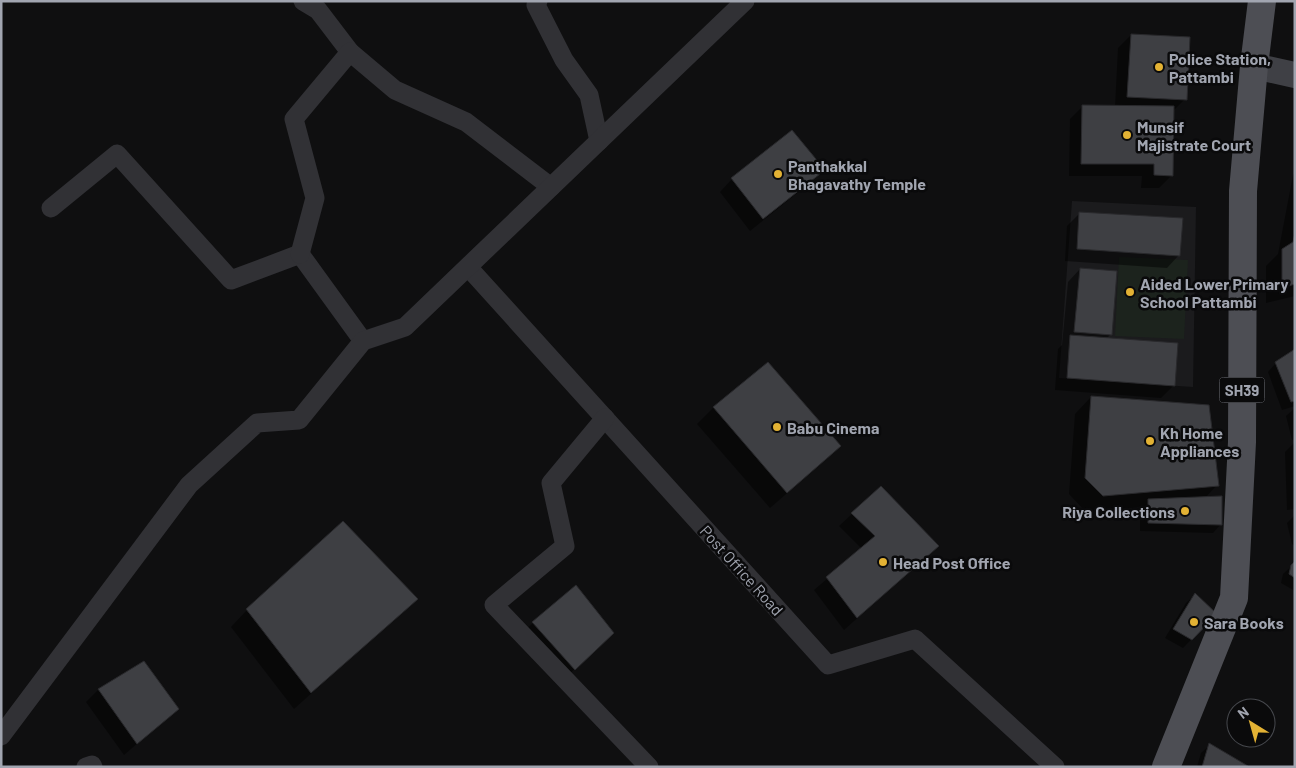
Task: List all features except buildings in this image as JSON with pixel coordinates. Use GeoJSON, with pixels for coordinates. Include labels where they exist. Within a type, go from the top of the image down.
{"type":"FeatureCollection","features":[{"type":"Feature","properties":{"kind":"main road","name":"SH39"},"geometry":{"type":"LineString","coordinates":[[1166,767],[1234,598],[1242,442],[1243,191],[1262,1]]}},
{"type":"Feature","properties":{"kind":"street"},"geometry":{"type":"LineString","coordinates":[[303,1],[318,10],[350,52],[395,90],[466,122],[551,187]]}},
{"type":"Feature","properties":{"kind":"street"},"geometry":{"type":"LineString","coordinates":[[538,1],[536,5],[564,60],[589,95],[599,141]]}},
{"type":"Feature","properties":{"kind":"street"},"geometry":{"type":"LineString","coordinates":[[1,736],[48,676],[189,485],[257,423],[299,420],[363,341],[405,327],[745,1]]}},
{"type":"Feature","properties":{"kind":"street"},"geometry":{"type":"LineString","coordinates":[[300,254],[315,198],[294,120],[350,52]]}},
{"type":"Feature","properties":{"kind":"street"},"geometry":{"type":"LineString","coordinates":[[1254,66],[1295,75]]}},
{"type":"Feature","properties":{"kind":"street"},"geometry":{"type":"LineString","coordinates":[[51,208],[118,154],[231,280],[300,254]]}},
{"type":"Feature","properties":{"kind":"street"},"geometry":{"type":"LineString","coordinates":[[300,254],[363,341]]}},
{"type":"Feature","properties":{"kind":"street","name":"Post Office Road"},"geometry":{"type":"LineString","coordinates":[[468,267],[828,665],[915,639],[1055,767]]}},
{"type":"Feature","properties":{"kind":"street"},"geometry":{"type":"LineString","coordinates":[[605,418],[551,483],[565,546],[494,605],[649,767]]}},
{"type":"Feature","properties":{"kind":"street"},"geometry":{"type":"LineString","coordinates":[[86,767],[92,765],[93,767]]}},
{"type":"Feature","properties":{"kind":"shaded area","name":"Aided Lower Primary School Pattambi"},"geometry":{"type":"Polygon","coordinates":[[[1072,201],[1196,207],[1193,387],[1059,378],[1072,201]]]}},
{"type":"Feature","properties":{"kind":"shaded area"},"geometry":{"type":"Polygon","coordinates":[[[1119,257],[1188,260],[1184,339],[1115,336],[1119,257]]]}},
{"type":"Feature","properties":{"kind":"place","name":"Police Station, Pattambi"},"geometry":{"type":"Point","coordinates":[1159,67]}},
{"type":"Feature","properties":{"kind":"place","name":"Munsif Majistrate Court"},"geometry":{"type":"Point","coordinates":[1127,135]}},
{"type":"Feature","properties":{"kind":"place","name":"Panthakkal Bhagavathy Temple"},"geometry":{"type":"Point","coordinates":[778,174]}},
{"type":"Feature","properties":{"kind":"place","name":"Aided Lower Primary School Pattambi"},"geometry":{"type":"Point","coordinates":[1130,292]}},
{"type":"Feature","properties":{"kind":"place","name":"Babu Cinema"},"geometry":{"type":"Point","coordinates":[777,427]}},
{"type":"Feature","properties":{"kind":"place","name":"Kh Home Appliances"},"geometry":{"type":"Point","coordinates":[1150,441]}},
{"type":"Feature","properties":{"kind":"place","name":"Riya Collections"},"geometry":{"type":"Point","coordinates":[1185,511]}},
{"type":"Feature","properties":{"kind":"place","name":"Head Post Office"},"geometry":{"type":"Point","coordinates":[883,562]}},
{"type":"Feature","properties":{"kind":"place","name":"Sara Books"},"geometry":{"type":"Point","coordinates":[1194,622]}}]}
